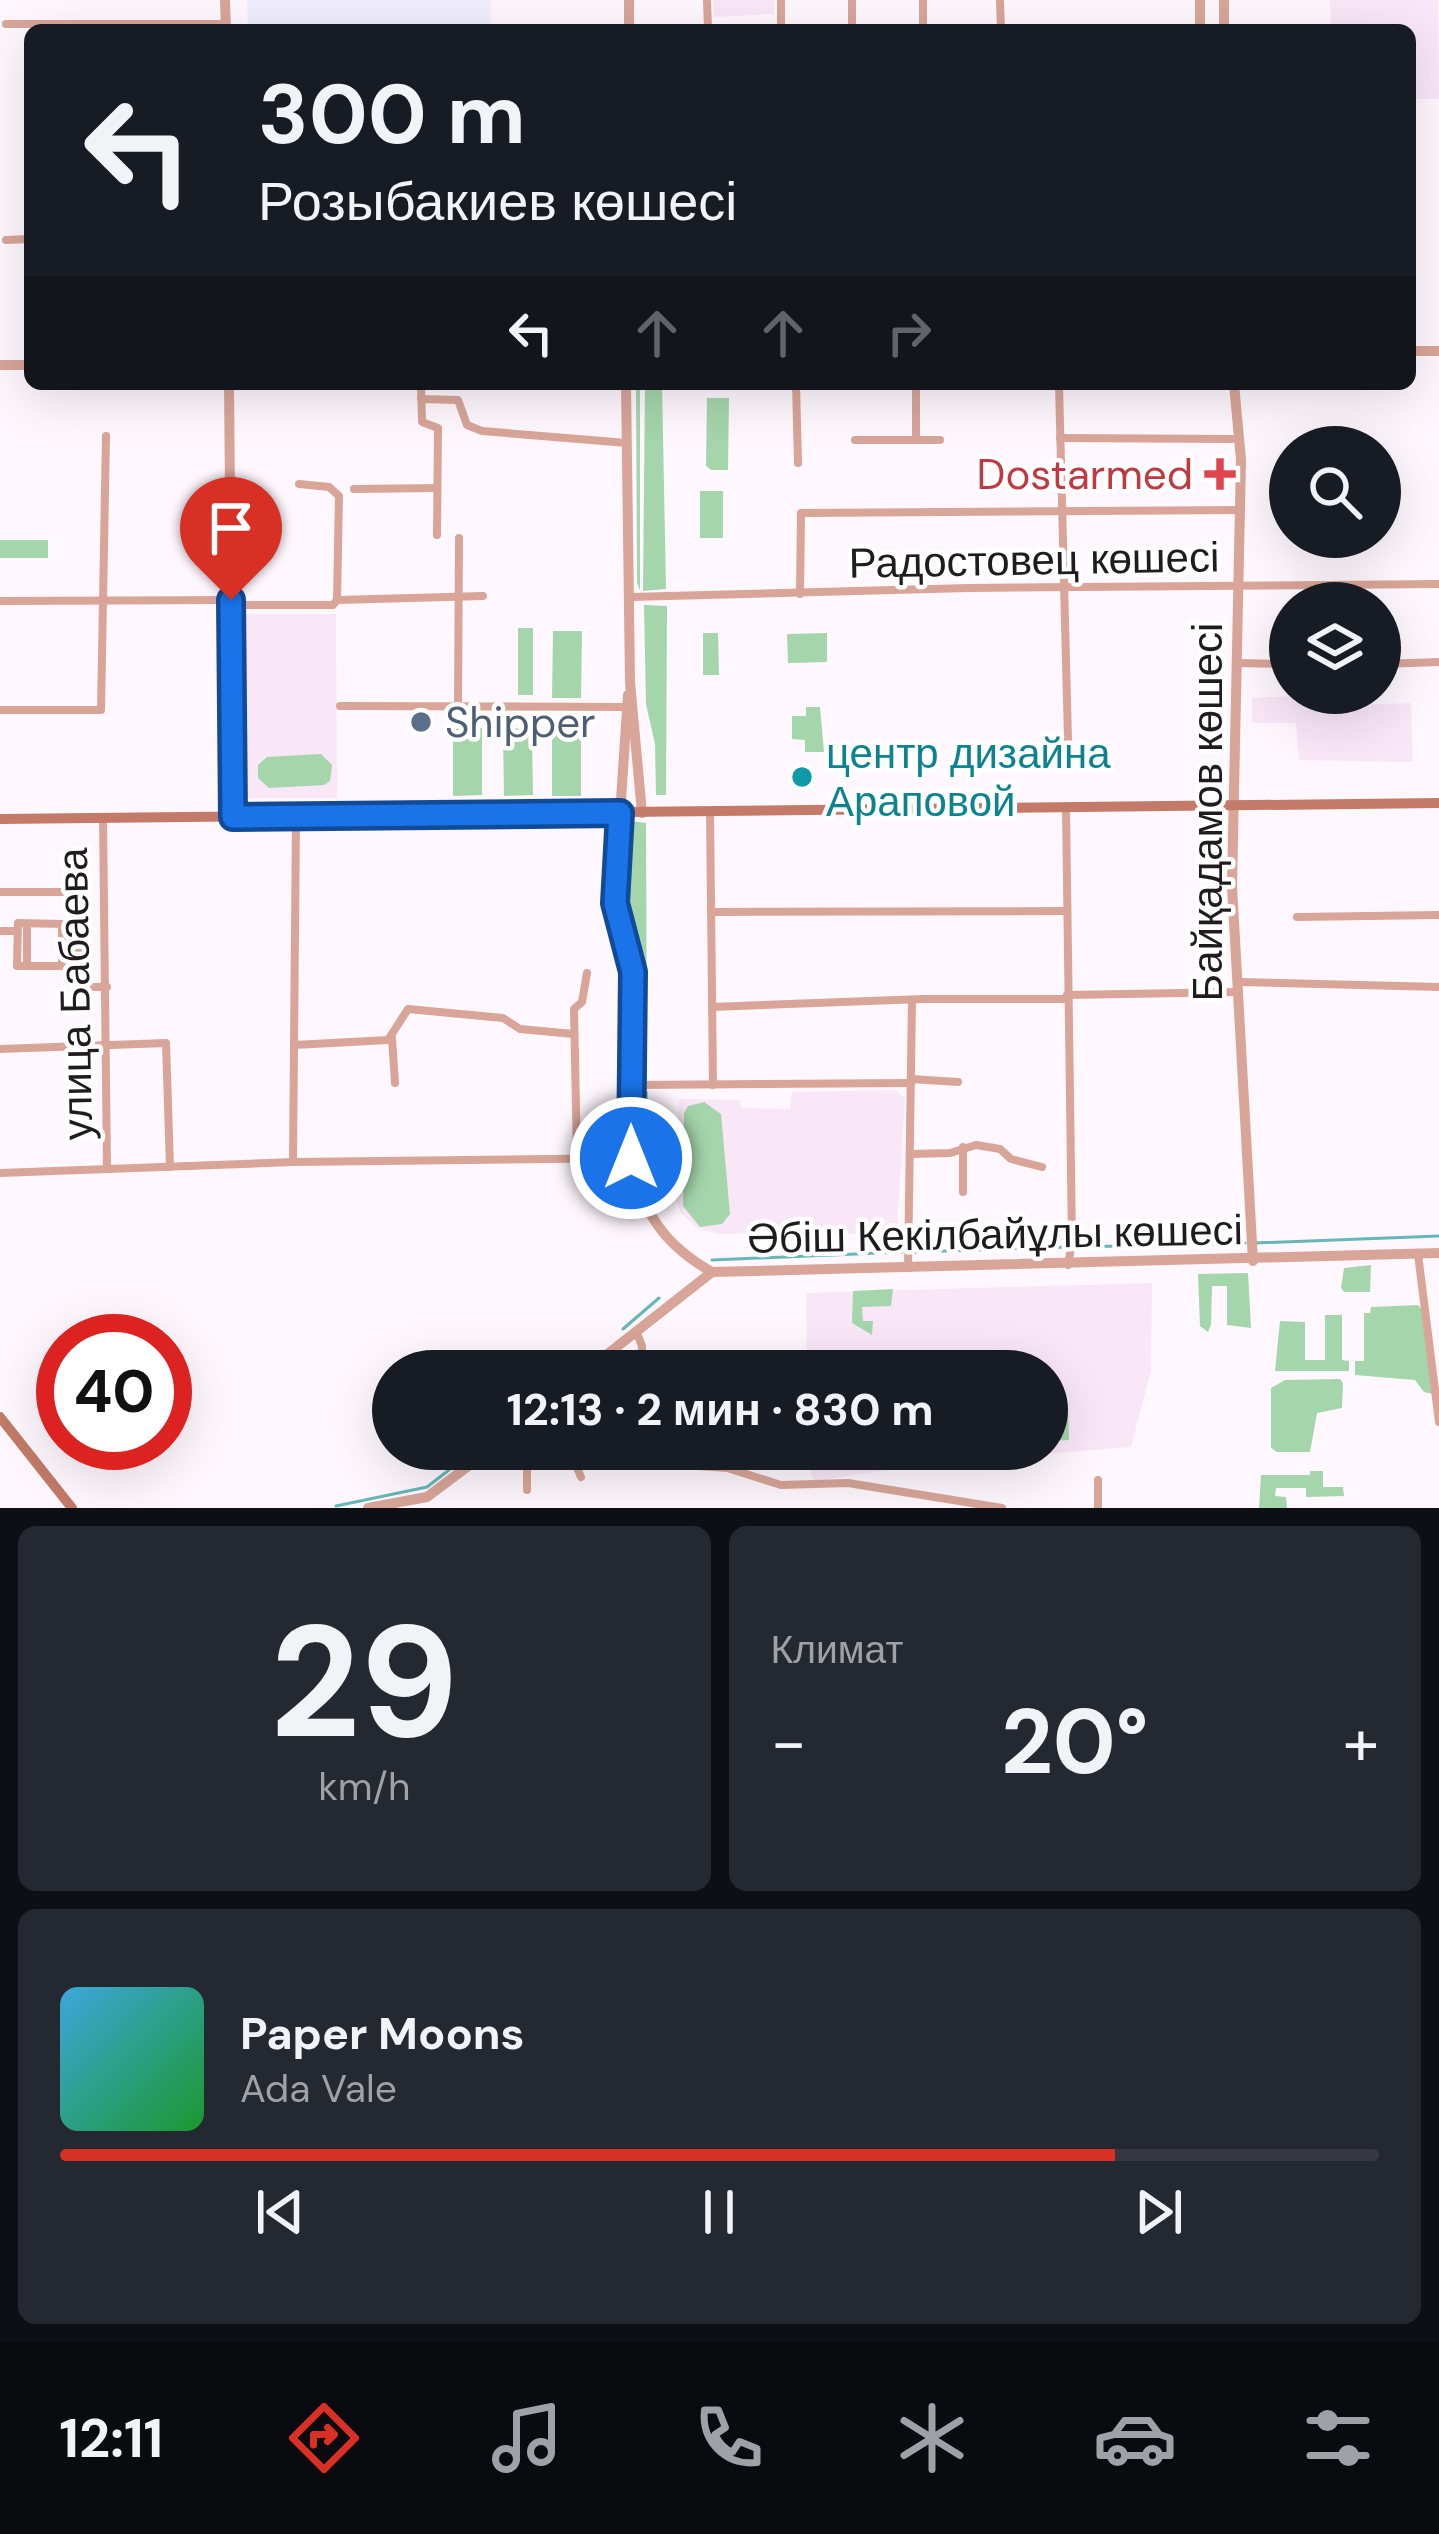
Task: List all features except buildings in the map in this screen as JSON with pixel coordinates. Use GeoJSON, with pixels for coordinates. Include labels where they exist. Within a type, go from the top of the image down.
{"type":"FeatureCollection","features":[{"type":"Feature","properties":{"kind":"main road"},"geometry":{"type":"LineString","coordinates":[[0,819],[1439,803]]}},
{"type":"Feature","properties":{"kind":"main road"},"geometry":{"type":"LineString","coordinates":[[1,1421],[72,1508]]}},
{"type":"Feature","properties":{"kind":"street"},"geometry":{"type":"LineString","coordinates":[[6,24],[24,25]]}},
{"type":"Feature","properties":{"kind":"street"},"geometry":{"type":"LineString","coordinates":[[6,240],[24,239]]}},
{"type":"Feature","properties":{"kind":"street"},"geometry":{"type":"LineString","coordinates":[[229,390],[233,817]]}},
{"type":"Feature","properties":{"kind":"street"},"geometry":{"type":"LineString","coordinates":[[422,390],[422,422],[438,428],[437,535]]}},
{"type":"Feature","properties":{"kind":"street"},"geometry":{"type":"LineString","coordinates":[[626,390],[630,682],[642,813]]}},
{"type":"Feature","properties":{"kind":"street"},"geometry":{"type":"LineString","coordinates":[[796,390],[798,463]]}},
{"type":"Feature","properties":{"kind":"street"},"geometry":{"type":"LineString","coordinates":[[916,390],[916,440]]}},
{"type":"Feature","properties":{"kind":"street"},"geometry":{"type":"LineString","coordinates":[[1059,390],[1068,740]]}},
{"type":"Feature","properties":{"kind":"street","name":"Байқадамов көшесі"},"geometry":{"type":"LineString","coordinates":[[1235,390],[1241,460],[1232,886],[1253,1261]]}},
{"type":"Feature","properties":{"kind":"street"},"geometry":{"type":"LineString","coordinates":[[422,398],[458,400],[467,425],[482,431],[627,443]]}},
{"type":"Feature","properties":{"kind":"street"},"geometry":{"type":"LineString","coordinates":[[0,710],[101,710],[106,436]]}},
{"type":"Feature","properties":{"kind":"street"},"geometry":{"type":"LineString","coordinates":[[1060,438],[1232,439]]}},
{"type":"Feature","properties":{"kind":"street"},"geometry":{"type":"LineString","coordinates":[[855,440],[940,440]]}},
{"type":"Feature","properties":{"kind":"street"},"geometry":{"type":"LineString","coordinates":[[2,601],[333,605],[337,600],[339,496],[329,487],[299,484]]}},
{"type":"Feature","properties":{"kind":"street"},"geometry":{"type":"LineString","coordinates":[[354,489],[437,488]]}},
{"type":"Feature","properties":{"kind":"street"},"geometry":{"type":"LineString","coordinates":[[800,594],[801,513],[1239,511]]}},
{"type":"Feature","properties":{"kind":"street"},"geometry":{"type":"LineString","coordinates":[[458,706],[459,538]]}},
{"type":"Feature","properties":{"kind":"street","name":"Радостовец көшесі"},"geometry":{"type":"LineString","coordinates":[[630,597],[1439,584]]}},
{"type":"Feature","properties":{"kind":"street"},"geometry":{"type":"LineString","coordinates":[[337,600],[483,596]]}},
{"type":"Feature","properties":{"kind":"street"},"geometry":{"type":"LineString","coordinates":[[1401,663],[1439,662]]}},
{"type":"Feature","properties":{"kind":"street"},"geometry":{"type":"LineString","coordinates":[[1238,663],[1269,664]]}},
{"type":"Feature","properties":{"kind":"street"},"geometry":{"type":"LineString","coordinates":[[630,682],[616,916],[617,940],[632,988],[631,1158],[642,1199],[661,1235],[712,1272]]}},
{"type":"Feature","properties":{"kind":"street"},"geometry":{"type":"LineString","coordinates":[[340,706],[626,707]]}},
{"type":"Feature","properties":{"kind":"street"},"geometry":{"type":"LineString","coordinates":[[1066,808],[1072,1242],[1067,1265]]}},
{"type":"Feature","properties":{"kind":"street"},"geometry":{"type":"LineString","coordinates":[[710,812],[713,1085]]}},
{"type":"Feature","properties":{"kind":"street"},"geometry":{"type":"LineString","coordinates":[[293,1162],[296,817]]}},
{"type":"Feature","properties":{"kind":"street","name":"улица Бабаева"},"geometry":{"type":"LineString","coordinates":[[103,818],[106,1169]]}},
{"type":"Feature","properties":{"kind":"street"},"geometry":{"type":"LineString","coordinates":[[79,884],[78,987],[106,987]]}},
{"type":"Feature","properties":{"kind":"street"},"geometry":{"type":"LineString","coordinates":[[0,892],[62,892]]}},
{"type":"Feature","properties":{"kind":"street"},"geometry":{"type":"LineString","coordinates":[[711,912],[1065,911]]}},
{"type":"Feature","properties":{"kind":"street"},"geometry":{"type":"LineString","coordinates":[[1298,917],[1439,915]]}},
{"type":"Feature","properties":{"kind":"street"},"geometry":{"type":"LineString","coordinates":[[18,923],[62,924],[62,966],[16,966],[17,931],[18,923]]}},
{"type":"Feature","properties":{"kind":"street"},"geometry":{"type":"LineString","coordinates":[[27,966],[28,924]]}},
{"type":"Feature","properties":{"kind":"street"},"geometry":{"type":"LineString","coordinates":[[0,931],[17,931]]}},
{"type":"Feature","properties":{"kind":"street"},"geometry":{"type":"LineString","coordinates":[[577,1158],[574,1010],[582,1002],[587,973]]}},
{"type":"Feature","properties":{"kind":"street"},"geometry":{"type":"LineString","coordinates":[[712,1007],[1238,987],[1439,987]]}},
{"type":"Feature","properties":{"kind":"street"},"geometry":{"type":"LineString","coordinates":[[908,1268],[912,1000]]}},
{"type":"Feature","properties":{"kind":"street"},"geometry":{"type":"LineString","coordinates":[[294,1045],[381,1042],[392,1036],[408,1010],[502,1018],[520,1029],[574,1034]]}},
{"type":"Feature","properties":{"kind":"street"},"geometry":{"type":"LineString","coordinates":[[392,1036],[395,1083]]}},
{"type":"Feature","properties":{"kind":"street"},"geometry":{"type":"LineString","coordinates":[[0,1049],[166,1043],[170,1167]]}},
{"type":"Feature","properties":{"kind":"street"},"geometry":{"type":"LineString","coordinates":[[632,1085],[958,1082]]}},
{"type":"Feature","properties":{"kind":"street"},"geometry":{"type":"LineString","coordinates":[[910,1154],[950,1154],[963,1147],[1000,1149],[1011,1159],[1042,1166]]}},
{"type":"Feature","properties":{"kind":"street"},"geometry":{"type":"LineString","coordinates":[[963,1147],[963,1192]]}},
{"type":"Feature","properties":{"kind":"street"},"geometry":{"type":"LineString","coordinates":[[0,1173],[293,1162],[631,1158]]}},
{"type":"Feature","properties":{"kind":"street","name":"Әбіш Кекілбайұлы көшесі"},"geometry":{"type":"LineString","coordinates":[[612,1350],[712,1272],[1439,1253]]}},
{"type":"Feature","properties":{"kind":"street"},"geometry":{"type":"LineString","coordinates":[[1418,1254],[1439,1422]]}},
{"type":"Feature","properties":{"kind":"street"},"geometry":{"type":"LineString","coordinates":[[636,1330],[641,1350]]}},
{"type":"Feature","properties":{"kind":"street"},"geometry":{"type":"LineString","coordinates":[[368,1508],[427,1497],[464,1470]]}},
{"type":"Feature","properties":{"kind":"street"},"geometry":{"type":"LineString","coordinates":[[527,1470],[527,1490]]}},
{"type":"Feature","properties":{"kind":"street"},"geometry":{"type":"LineString","coordinates":[[578,1470],[581,1477]]}},
{"type":"Feature","properties":{"kind":"street"},"geometry":{"type":"LineString","coordinates":[[733,1470],[781,1485],[848,1483],[1002,1508]]}},
{"type":"Feature","properties":{"kind":"street"},"geometry":{"type":"LineString","coordinates":[[1098,1480],[1098,1508]]}},
{"type":"Feature","properties":{"kind":"shaded area"},"geometry":{"type":"Polygon","coordinates":[[[247,0],[491,0],[491,24],[248,24],[247,0]]]}},
{"type":"Feature","properties":{"kind":"shaded area"},"geometry":{"type":"Polygon","coordinates":[[[713,0],[774,0],[774,14],[714,17],[713,0]]]}},
{"type":"Feature","properties":{"kind":"shaded area"},"geometry":{"type":"Polygon","coordinates":[[[1330,0],[1438,0],[1439,99],[1416,99],[1416,24],[1331,24],[1330,0]]]}},
{"type":"Feature","properties":{"kind":"shaded area"},"geometry":{"type":"Polygon","coordinates":[[[244,614],[336,614],[337,798],[244,798],[244,614]]]}},
{"type":"Feature","properties":{"kind":"shaded area"},"geometry":{"type":"Polygon","coordinates":[[[1269,697],[1269,714],[1401,714],[1401,703],[1411,703],[1413,762],[1299,760],[1296,723],[1252,723],[1252,698],[1269,697]]]}},
{"type":"Feature","properties":{"kind":"shaded area"},"geometry":{"type":"Polygon","coordinates":[[[894,1090],[905,1098],[897,1226],[886,1235],[718,1234],[697,1228],[681,1213],[676,1199],[679,1099],[740,1100],[741,1108],[790,1109],[792,1092],[894,1090]]]}},
{"type":"Feature","properties":{"kind":"shaded area"},"geometry":{"type":"Polygon","coordinates":[[[1152,1283],[1151,1370],[1131,1447],[1068,1452],[1068,1350],[807,1350],[806,1293],[1152,1283]]]}},
{"type":"Feature","properties":{"kind":"shaded area"},"geometry":{"type":"Polygon","coordinates":[[[810,1470],[889,1470],[814,1481],[810,1470]]]}},
{"type":"Feature","properties":{"kind":"green space"},"geometry":{"type":"Polygon","coordinates":[[[636,390],[640,390],[640,590],[636,390]]]}},
{"type":"Feature","properties":{"kind":"green space"},"geometry":{"type":"Polygon","coordinates":[[[645,390],[662,390],[666,589],[643,591],[645,390]]]}},
{"type":"Feature","properties":{"kind":"green space"},"geometry":{"type":"Polygon","coordinates":[[[707,398],[729,398],[728,470],[706,466],[707,398]]]}},
{"type":"Feature","properties":{"kind":"green space"},"geometry":{"type":"Polygon","coordinates":[[[700,491],[723,491],[723,538],[700,538],[700,491]]]}},
{"type":"Feature","properties":{"kind":"green space"},"geometry":{"type":"Polygon","coordinates":[[[0,540],[48,540],[48,558],[0,558],[0,540]]]}},
{"type":"Feature","properties":{"kind":"green space"},"geometry":{"type":"Polygon","coordinates":[[[644,605],[667,606],[666,795],[656,795],[655,744],[646,704],[644,605]]]}},
{"type":"Feature","properties":{"kind":"green space"},"geometry":{"type":"Polygon","coordinates":[[[518,628],[533,628],[533,695],[518,695],[518,628]]]}},
{"type":"Feature","properties":{"kind":"green space"},"geometry":{"type":"Polygon","coordinates":[[[553,631],[582,631],[581,698],[552,698],[553,631]]]}},
{"type":"Feature","properties":{"kind":"green space"},"geometry":{"type":"Polygon","coordinates":[[[703,633],[718,633],[719,675],[703,675],[703,633]]]}},
{"type":"Feature","properties":{"kind":"green space"},"geometry":{"type":"Polygon","coordinates":[[[827,633],[827,662],[788,663],[787,634],[827,633]]]}},
{"type":"Feature","properties":{"kind":"green space"},"geometry":{"type":"Polygon","coordinates":[[[806,707],[820,707],[824,752],[805,752],[805,740],[792,739],[792,716],[806,716],[806,707]]]}},
{"type":"Feature","properties":{"kind":"green space"},"geometry":{"type":"Polygon","coordinates":[[[482,728],[482,795],[453,796],[453,729],[482,728]]]}},
{"type":"Feature","properties":{"kind":"green space"},"geometry":{"type":"Polygon","coordinates":[[[532,728],[533,795],[504,796],[503,729],[532,728]]]}},
{"type":"Feature","properties":{"kind":"green space"},"geometry":{"type":"Polygon","coordinates":[[[552,729],[581,729],[581,796],[552,796],[552,729]]]}},
{"type":"Feature","properties":{"kind":"green space"},"geometry":{"type":"Polygon","coordinates":[[[321,754],[332,765],[330,781],[324,785],[269,788],[258,778],[258,765],[267,757],[321,754]]]}},
{"type":"Feature","properties":{"kind":"green space"},"geometry":{"type":"Polygon","coordinates":[[[630,821],[646,823],[644,1083],[638,1073],[635,956],[620,910],[622,844],[630,821]]]}},
{"type":"Feature","properties":{"kind":"green space"},"geometry":{"type":"Polygon","coordinates":[[[648,1091],[648,1177],[655,1213],[637,1162],[638,1097],[648,1091]]]}},
{"type":"Feature","properties":{"kind":"green space"},"geometry":{"type":"Polygon","coordinates":[[[704,1102],[721,1114],[730,1214],[722,1224],[700,1227],[683,1206],[684,1113],[688,1106],[704,1102]]]}},
{"type":"Feature","properties":{"kind":"green space"},"geometry":{"type":"Polygon","coordinates":[[[1371,1265],[1370,1292],[1344,1292],[1344,1268],[1371,1265]]]}},
{"type":"Feature","properties":{"kind":"green space"},"geometry":{"type":"Polygon","coordinates":[[[1248,1273],[1251,1328],[1227,1325],[1227,1286],[1212,1286],[1211,1325],[1208,1332],[1200,1326],[1198,1274],[1248,1273]]]}},
{"type":"Feature","properties":{"kind":"green space"},"geometry":{"type":"Polygon","coordinates":[[[893,1289],[891,1306],[862,1307],[863,1321],[873,1321],[872,1335],[852,1323],[853,1291],[893,1289]]]}},
{"type":"Feature","properties":{"kind":"green space"},"geometry":{"type":"Polygon","coordinates":[[[1418,1305],[1433,1394],[1424,1392],[1415,1380],[1355,1375],[1355,1361],[1364,1361],[1364,1313],[1370,1313],[1371,1307],[1418,1305]]]}},
{"type":"Feature","properties":{"kind":"green space"},"geometry":{"type":"Polygon","coordinates":[[[1325,1315],[1342,1315],[1342,1360],[1349,1361],[1349,1371],[1275,1371],[1280,1321],[1305,1322],[1305,1360],[1325,1360],[1325,1315]]]}},
{"type":"Feature","properties":{"kind":"green space"},"geometry":{"type":"Polygon","coordinates":[[[1340,1379],[1342,1408],[1317,1413],[1310,1452],[1271,1448],[1271,1388],[1285,1380],[1340,1379]]]}},
{"type":"Feature","properties":{"kind":"green space"},"geometry":{"type":"Polygon","coordinates":[[[1310,1471],[1323,1471],[1323,1487],[1343,1487],[1344,1496],[1306,1497],[1306,1488],[1276,1488],[1275,1496],[1286,1497],[1287,1508],[1259,1508],[1261,1475],[1310,1475],[1310,1471]]]}},
{"type":"Feature","properties":{"kind":"waterway"},"geometry":{"type":"LineString","coordinates":[[1255,1243],[1439,1236]]}},
{"type":"Feature","properties":{"kind":"waterway"},"geometry":{"type":"LineString","coordinates":[[1077,1247],[1245,1243]]}},
{"type":"Feature","properties":{"kind":"waterway"},"geometry":{"type":"LineString","coordinates":[[915,1252],[1065,1247]]}},
{"type":"Feature","properties":{"kind":"waterway"},"geometry":{"type":"LineString","coordinates":[[712,1260],[902,1252]]}},
{"type":"Feature","properties":{"kind":"waterway"},"geometry":{"type":"LineString","coordinates":[[623,1329],[659,1298]]}},
{"type":"Feature","properties":{"kind":"waterway"},"geometry":{"type":"LineString","coordinates":[[336,1506],[427,1487],[449,1470]]}},
{"type":"Feature","properties":{"kind":"place","name":"Dostarmed"},"geometry":{"type":"Point","coordinates":[1220,474]}},
{"type":"Feature","properties":{"kind":"place","name":"Shipper"},"geometry":{"type":"Point","coordinates":[421,722]}},
{"type":"Feature","properties":{"kind":"place","name":"центр дизайна Араповой"},"geometry":{"type":"Point","coordinates":[802,777]}},
{"type":"Feature","properties":{"kind":"route"},"geometry":{"type":"LineString","coordinates":[[231,600],[233,817],[620,813],[616,916],[633,972],[631,1158]]}}]}
